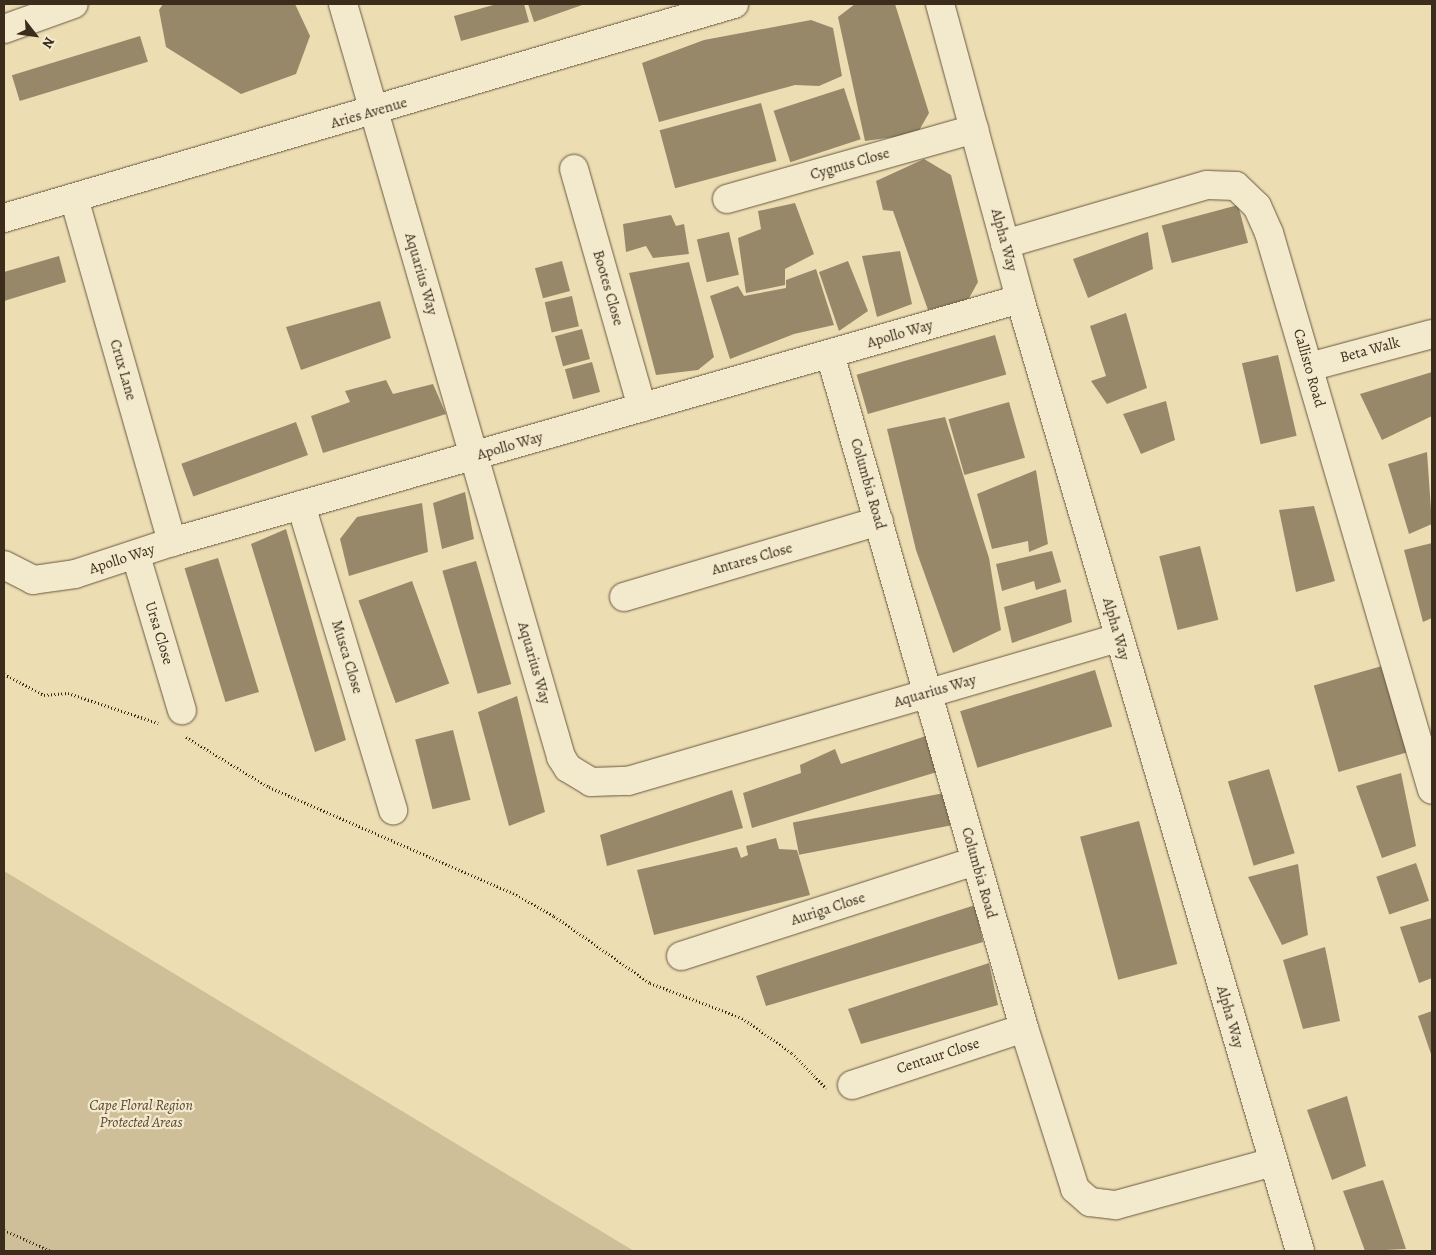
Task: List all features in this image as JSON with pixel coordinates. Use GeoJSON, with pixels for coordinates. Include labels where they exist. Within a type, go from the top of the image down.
{"type":"FeatureCollection","features":[{"type":"Feature","properties":{"kind":"street"},"geometry":{"type":"LineString","coordinates":[[4,29],[74,4]]}},
{"type":"Feature","properties":{"kind":"street","name":"Aquarius Way"},"geometry":{"type":"LineString","coordinates":[[344,4],[561,757],[578,776],[607,784],[628,780],[1118,638]]}},
{"type":"Feature","properties":{"kind":"street","name":"Aries Avenue"},"geometry":{"type":"LineString","coordinates":[[4,218],[375,112],[734,4]]}},
{"type":"Feature","properties":{"kind":"street","name":"Alpha Way"},"geometry":{"type":"LineString","coordinates":[[940,4],[1020,299],[1118,638],[1300,1251]]}},
{"type":"Feature","properties":{"kind":"street","name":"Cygnus Close"},"geometry":{"type":"LineString","coordinates":[[727,199],[974,129]]}},
{"type":"Feature","properties":{"kind":"street","name":"Bootes Close"},"geometry":{"type":"LineString","coordinates":[[574,169],[642,408]]}},
{"type":"Feature","properties":{"kind":"street","name":"Callisto Road"},"geometry":{"type":"LineString","coordinates":[[1005,244],[1208,185],[1236,186],[1248,195],[1263,218],[1309,367],[1432,790]]}},
{"type":"Feature","properties":{"kind":"street","name":"Crux Lane"},"geometry":{"type":"LineString","coordinates":[[74,198],[172,542]]}},
{"type":"Feature","properties":{"kind":"street","name":"Apollo Way"},"geometry":{"type":"LineString","coordinates":[[4,565],[33,580],[52,580],[136,556],[172,542],[1020,299]]}},
{"type":"Feature","properties":{"kind":"street","name":"Beta Walk"},"geometry":{"type":"LineString","coordinates":[[1309,367],[1432,334]]}},
{"type":"Feature","properties":{"kind":"street","name":"Columbia Road"},"geometry":{"type":"LineString","coordinates":[[830,354],[930,693],[975,861],[1024,1028],[1075,1189],[1090,1202],[1116,1205],[1273,1162]]}},
{"type":"Feature","properties":{"kind":"street","name":"Musca Close"},"geometry":{"type":"LineString","coordinates":[[301,505],[393,810]]}},
{"type":"Feature","properties":{"kind":"street","name":"Antares Close"},"geometry":{"type":"LineString","coordinates":[[624,597],[879,521]]}},
{"type":"Feature","properties":{"kind":"street","name":"Ursa Close"},"geometry":{"type":"LineString","coordinates":[[136,556],[173,722]]}},
{"type":"Feature","properties":{"kind":"street","name":"Auriga Close"},"geometry":{"type":"LineString","coordinates":[[681,956],[975,861]]}},
{"type":"Feature","properties":{"kind":"street","name":"Centaur Close"},"geometry":{"type":"LineString","coordinates":[[852,1085],[1024,1028]]}},
{"type":"Feature","properties":{"kind":"path"},"geometry":{"type":"LineString","coordinates":[[4,674],[44,695],[68,693],[173,722],[269,787],[513,893],[554,916],[650,983],[742,1018],[792,1053],[825,1088],[852,1085]]}},
{"type":"Feature","properties":{"kind":"path"},"geometry":{"type":"LineString","coordinates":[[4,1230],[51,1251]]}},
{"type":"Feature","properties":{"kind":"green space","name":"Cape Floral Region Protected Areas"},"geometry":{"type":"Polygon","coordinates":[[[4,871],[634,1251],[4,1251],[4,871]]]}},
{"type":"Feature","properties":{"kind":"building"},"geometry":{"type":"Polygon","coordinates":[[[163,4],[295,4],[310,36],[296,74],[241,94],[166,47],[159,10],[163,4]]]}},
{"type":"Feature","properties":{"kind":"building"},"geometry":{"type":"Polygon","coordinates":[[[497,4],[524,4],[529,22],[461,41],[454,16],[497,4]]]}},
{"type":"Feature","properties":{"kind":"building"},"geometry":{"type":"Polygon","coordinates":[[[528,4],[585,4],[534,22],[528,4]]]}},
{"type":"Feature","properties":{"kind":"building"},"geometry":{"type":"Polygon","coordinates":[[[855,4],[895,4],[929,113],[917,134],[865,141],[838,17],[855,4]]]}},
{"type":"Feature","properties":{"kind":"building"},"geometry":{"type":"Polygon","coordinates":[[[811,20],[833,28],[842,76],[819,86],[795,85],[659,122],[642,63],[704,40],[811,20]]]}},
{"type":"Feature","properties":{"kind":"building"},"geometry":{"type":"Polygon","coordinates":[[[140,36],[148,62],[20,101],[12,75],[140,36]]]}},
{"type":"Feature","properties":{"kind":"building"},"geometry":{"type":"Polygon","coordinates":[[[844,88],[861,139],[790,162],[774,111],[844,88]]]}},
{"type":"Feature","properties":{"kind":"building"},"geometry":{"type":"Polygon","coordinates":[[[761,103],[777,161],[675,188],[660,130],[761,103]]]}},
{"type":"Feature","properties":{"kind":"building"},"geometry":{"type":"Polygon","coordinates":[[[924,159],[951,175],[978,282],[968,300],[928,310],[893,211],[883,210],[876,181],[924,159]]]}},
{"type":"Feature","properties":{"kind":"building"},"geometry":{"type":"Polygon","coordinates":[[[795,203],[814,254],[785,269],[785,285],[746,293],[738,238],[761,229],[758,211],[795,203]]]}},
{"type":"Feature","properties":{"kind":"building"},"geometry":{"type":"Polygon","coordinates":[[[1238,205],[1248,243],[1172,263],[1162,225],[1238,205]]]}},
{"type":"Feature","properties":{"kind":"building"},"geometry":{"type":"Polygon","coordinates":[[[671,215],[676,226],[684,224],[689,254],[653,258],[646,246],[626,252],[623,224],[671,215]]]}},
{"type":"Feature","properties":{"kind":"building"},"geometry":{"type":"Polygon","coordinates":[[[729,232],[739,275],[707,282],[697,239],[729,232]]]}},
{"type":"Feature","properties":{"kind":"building"},"geometry":{"type":"Polygon","coordinates":[[[1148,232],[1153,269],[1088,298],[1073,259],[1148,232]]]}},
{"type":"Feature","properties":{"kind":"building"},"geometry":{"type":"Polygon","coordinates":[[[900,251],[912,304],[877,317],[862,256],[900,251]]]}},
{"type":"Feature","properties":{"kind":"building"},"geometry":{"type":"Polygon","coordinates":[[[59,256],[66,282],[4,301],[4,272],[59,256]]]}},
{"type":"Feature","properties":{"kind":"building"},"geometry":{"type":"Polygon","coordinates":[[[562,261],[570,291],[543,298],[535,268],[562,261]]]}},
{"type":"Feature","properties":{"kind":"building"},"geometry":{"type":"Polygon","coordinates":[[[848,261],[868,311],[839,331],[819,272],[848,261]]]}},
{"type":"Feature","properties":{"kind":"building"},"geometry":{"type":"Polygon","coordinates":[[[689,262],[714,357],[698,370],[656,375],[629,273],[689,262]]]}},
{"type":"Feature","properties":{"kind":"building"},"geometry":{"type":"Polygon","coordinates":[[[816,269],[834,325],[794,334],[730,359],[710,296],[738,286],[744,296],[786,288],[786,280],[816,269]]]}},
{"type":"Feature","properties":{"kind":"building"},"geometry":{"type":"Polygon","coordinates":[[[572,296],[579,326],[552,333],[545,302],[572,296]]]}},
{"type":"Feature","properties":{"kind":"building"},"geometry":{"type":"Polygon","coordinates":[[[380,301],[391,338],[301,370],[286,327],[380,301]]]}},
{"type":"Feature","properties":{"kind":"building"},"geometry":{"type":"Polygon","coordinates":[[[1126,313],[1147,388],[1107,404],[1091,381],[1106,376],[1090,326],[1126,313]]]}},
{"type":"Feature","properties":{"kind":"building"},"geometry":{"type":"Polygon","coordinates":[[[582,329],[590,359],[563,366],[555,336],[582,329]]]}},
{"type":"Feature","properties":{"kind":"building"},"geometry":{"type":"Polygon","coordinates":[[[995,335],[1006,374],[868,414],[857,375],[995,335]]]}},
{"type":"Feature","properties":{"kind":"building"},"geometry":{"type":"Polygon","coordinates":[[[1278,355],[1297,436],[1261,444],[1242,363],[1278,355]]]}},
{"type":"Feature","properties":{"kind":"building"},"geometry":{"type":"Polygon","coordinates":[[[592,362],[600,392],[573,399],[565,369],[592,362]]]}},
{"type":"Feature","properties":{"kind":"building"},"geometry":{"type":"Polygon","coordinates":[[[1432,372],[1432,416],[1382,440],[1360,394],[1432,372]]]}},
{"type":"Feature","properties":{"kind":"building"},"geometry":{"type":"Polygon","coordinates":[[[386,380],[393,394],[433,384],[446,414],[323,453],[311,416],[350,402],[345,391],[386,380]]]}},
{"type":"Feature","properties":{"kind":"building"},"geometry":{"type":"Polygon","coordinates":[[[1166,401],[1175,440],[1141,454],[1123,414],[1166,401]]]}},
{"type":"Feature","properties":{"kind":"building"},"geometry":{"type":"Polygon","coordinates":[[[1009,402],[1025,458],[964,475],[948,419],[1009,402]]]}},
{"type":"Feature","properties":{"kind":"building"},"geometry":{"type":"Polygon","coordinates":[[[945,417],[989,558],[1001,630],[953,653],[916,550],[887,429],[945,417]]]}},
{"type":"Feature","properties":{"kind":"building"},"geometry":{"type":"Polygon","coordinates":[[[296,422],[308,455],[193,497],[181,464],[296,422]]]}},
{"type":"Feature","properties":{"kind":"building"},"geometry":{"type":"Polygon","coordinates":[[[1427,452],[1432,524],[1409,534],[1388,464],[1427,452]]]}},
{"type":"Feature","properties":{"kind":"building"},"geometry":{"type":"Polygon","coordinates":[[[1036,470],[1048,544],[1029,552],[1028,541],[992,549],[977,494],[1036,470]]]}},
{"type":"Feature","properties":{"kind":"building"},"geometry":{"type":"Polygon","coordinates":[[[465,492],[474,539],[442,549],[433,503],[465,492]]]}},
{"type":"Feature","properties":{"kind":"building"},"geometry":{"type":"Polygon","coordinates":[[[422,503],[428,552],[349,576],[340,539],[357,517],[422,503]]]}},
{"type":"Feature","properties":{"kind":"building"},"geometry":{"type":"Polygon","coordinates":[[[1314,506],[1335,581],[1296,592],[1279,510],[1314,506]]]}},
{"type":"Feature","properties":{"kind":"building"},"geometry":{"type":"Polygon","coordinates":[[[286,529],[346,740],[315,752],[251,544],[286,529]]]}},
{"type":"Feature","properties":{"kind":"building"},"geometry":{"type":"Polygon","coordinates":[[[1432,543],[1432,618],[1423,622],[1404,550],[1432,543]]]}},
{"type":"Feature","properties":{"kind":"building"},"geometry":{"type":"Polygon","coordinates":[[[1200,546],[1218,620],[1178,630],[1159,556],[1200,546]]]}},
{"type":"Feature","properties":{"kind":"building"},"geometry":{"type":"Polygon","coordinates":[[[1052,551],[1061,582],[1036,590],[1034,581],[1002,591],[996,564],[1052,551]]]}},
{"type":"Feature","properties":{"kind":"building"},"geometry":{"type":"Polygon","coordinates":[[[218,558],[259,692],[225,702],[185,568],[218,558]]]}},
{"type":"Feature","properties":{"kind":"building"},"geometry":{"type":"Polygon","coordinates":[[[476,561],[511,684],[478,694],[442,571],[476,561]]]}},
{"type":"Feature","properties":{"kind":"building"},"geometry":{"type":"Polygon","coordinates":[[[412,581],[449,683],[396,703],[358,600],[412,581]]]}},
{"type":"Feature","properties":{"kind":"building"},"geometry":{"type":"Polygon","coordinates":[[[1066,589],[1072,622],[1012,643],[1004,607],[1066,589]]]}},
{"type":"Feature","properties":{"kind":"building"},"geometry":{"type":"Polygon","coordinates":[[[1382,666],[1407,753],[1339,772],[1314,686],[1382,666]]]}},
{"type":"Feature","properties":{"kind":"building"},"geometry":{"type":"Polygon","coordinates":[[[1095,670],[1112,726],[977,768],[960,711],[1095,670]]]}},
{"type":"Feature","properties":{"kind":"building"},"geometry":{"type":"Polygon","coordinates":[[[517,696],[545,812],[509,826],[478,712],[517,696]]]}},
{"type":"Feature","properties":{"kind":"building"},"geometry":{"type":"Polygon","coordinates":[[[453,730],[470,800],[433,809],[415,739],[453,730]]]}},
{"type":"Feature","properties":{"kind":"building"},"geometry":{"type":"Polygon","coordinates":[[[926,736],[937,772],[752,828],[743,793],[801,773],[800,765],[835,749],[841,764],[926,736]]]}},
{"type":"Feature","properties":{"kind":"building"},"geometry":{"type":"Polygon","coordinates":[[[1269,769],[1295,853],[1254,866],[1228,782],[1269,769]]]}},
{"type":"Feature","properties":{"kind":"building"},"geometry":{"type":"Polygon","coordinates":[[[1401,773],[1416,846],[1382,858],[1356,786],[1401,773]]]}},
{"type":"Feature","properties":{"kind":"building"},"geometry":{"type":"Polygon","coordinates":[[[732,790],[743,828],[607,866],[600,835],[732,790]]]}},
{"type":"Feature","properties":{"kind":"building"},"geometry":{"type":"Polygon","coordinates":[[[944,793],[950,825],[799,855],[793,822],[944,793]]]}},
{"type":"Feature","properties":{"kind":"building"},"geometry":{"type":"Polygon","coordinates":[[[1139,821],[1177,964],[1118,980],[1080,837],[1139,821]]]}},
{"type":"Feature","properties":{"kind":"building"},"geometry":{"type":"Polygon","coordinates":[[[776,838],[779,849],[797,850],[810,895],[654,935],[637,870],[737,847],[741,858],[748,855],[746,846],[776,838]]]}},
{"type":"Feature","properties":{"kind":"building"},"geometry":{"type":"Polygon","coordinates":[[[1416,863],[1429,901],[1389,914],[1376,877],[1416,863]]]}},
{"type":"Feature","properties":{"kind":"building"},"geometry":{"type":"Polygon","coordinates":[[[1298,864],[1308,935],[1282,945],[1248,877],[1298,864]]]}},
{"type":"Feature","properties":{"kind":"building"},"geometry":{"type":"Polygon","coordinates":[[[975,905],[983,942],[766,1006],[756,976],[975,905]]]}},
{"type":"Feature","properties":{"kind":"building"},"geometry":{"type":"Polygon","coordinates":[[[1432,918],[1432,978],[1419,983],[1400,927],[1432,918]]]}},
{"type":"Feature","properties":{"kind":"building"},"geometry":{"type":"Polygon","coordinates":[[[1325,947],[1340,1021],[1303,1029],[1283,960],[1325,947]]]}},
{"type":"Feature","properties":{"kind":"building"},"geometry":{"type":"Polygon","coordinates":[[[989,963],[998,1005],[861,1044],[848,1009],[989,963]]]}},
{"type":"Feature","properties":{"kind":"building"},"geometry":{"type":"Polygon","coordinates":[[[1432,1011],[1432,1057],[1418,1016],[1432,1011]]]}},
{"type":"Feature","properties":{"kind":"building"},"geometry":{"type":"Polygon","coordinates":[[[1347,1096],[1366,1166],[1332,1180],[1307,1110],[1347,1096]]]}},
{"type":"Feature","properties":{"kind":"building"},"geometry":{"type":"Polygon","coordinates":[[[1383,1180],[1406,1249],[1365,1251],[1343,1191],[1383,1180]]]}}]}
